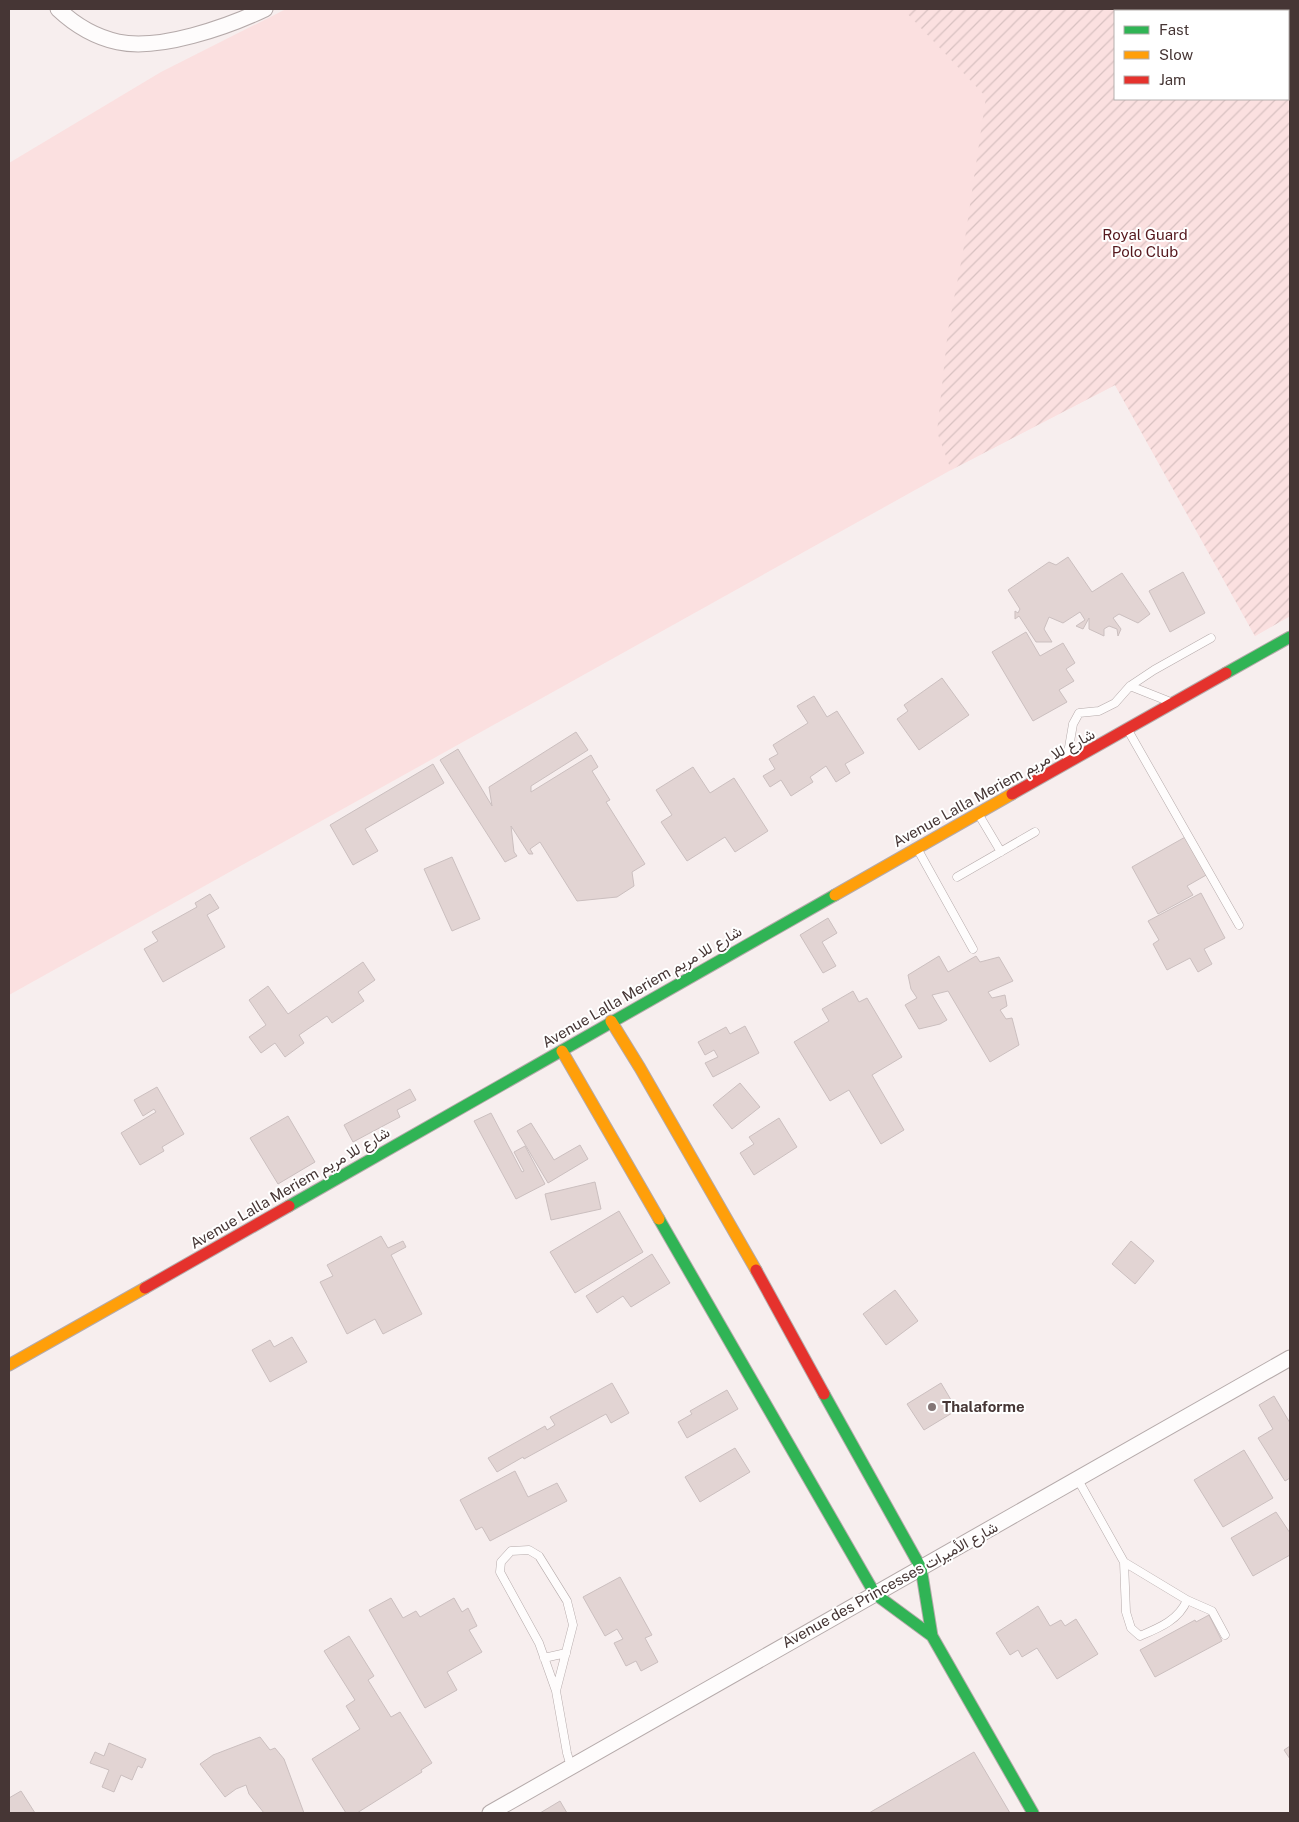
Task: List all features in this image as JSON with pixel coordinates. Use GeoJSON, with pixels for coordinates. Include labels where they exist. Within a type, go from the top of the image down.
{"type":"FeatureCollection","features":[{"type":"Feature","properties":{"kind":"street"},"geometry":{"type":"LineString","coordinates":[[58,9],[87,31],[120,42],[138,43],[167,41],[206,32],[265,9]]}},
{"type":"Feature","properties":{"kind":"street","name":"Avenue Lalla Meriem شارع للا مريم"},"geometry":{"type":"LineString","coordinates":[[9,1365],[562,1051],[611,1021],[1290,637]]}},
{"type":"Feature","properties":{"kind":"street"},"geometry":{"type":"LineString","coordinates":[[611,1021],[727,1219],[921,1568],[932,1636],[1033,1813]]}},
{"type":"Feature","properties":{"kind":"street"},"geometry":{"type":"LineString","coordinates":[[562,1051],[875,1594],[932,1636]]}},
{"type":"Feature","properties":{"kind":"street","name":"Avenue des Princesses شارع الأميرات"},"geometry":{"type":"LineString","coordinates":[[490,1813],[1290,1358]]}},
{"type":"Feature","properties":{"kind":"lane"},"geometry":{"type":"LineString","coordinates":[[1066,764],[1073,724],[1079,713],[1099,711],[1115,703],[1130,686],[1154,670],[1211,638]]}},
{"type":"Feature","properties":{"kind":"lane"},"geometry":{"type":"LineString","coordinates":[[1130,686],[1174,704]]}},
{"type":"Feature","properties":{"kind":"lane"},"geometry":{"type":"LineString","coordinates":[[1128,730],[1239,925]]}},
{"type":"Feature","properties":{"kind":"lane"},"geometry":{"type":"LineString","coordinates":[[978,813],[1001,852]]}},
{"type":"Feature","properties":{"kind":"lane"},"geometry":{"type":"LineString","coordinates":[[957,877],[1034,832]]}},
{"type":"Feature","properties":{"kind":"lane"},"geometry":{"type":"LineString","coordinates":[[917,848],[973,949]]}},
{"type":"Feature","properties":{"kind":"lane"},"geometry":{"type":"LineString","coordinates":[[1077,1478],[1124,1562],[1126,1612],[1131,1628],[1140,1636],[1159,1628],[1176,1616],[1184,1608],[1187,1600]]}},
{"type":"Feature","properties":{"kind":"lane"},"geometry":{"type":"LineString","coordinates":[[556,1691],[573,1625],[567,1601],[539,1556],[529,1550],[511,1551],[501,1562],[500,1572],[544,1658],[556,1691],[571,1767]]}},
{"type":"Feature","properties":{"kind":"lane"},"geometry":{"type":"LineString","coordinates":[[1124,1562],[1187,1600],[1212,1611],[1225,1635]]}},
{"type":"Feature","properties":{"kind":"lane"},"geometry":{"type":"LineString","coordinates":[[544,1658],[566,1653]]}},
{"type":"Feature","properties":{"kind":"green space"},"geometry":{"type":"Polygon","coordinates":[[[286,9],[1290,9],[1290,616],[1255,636],[1115,385],[951,470],[9,995],[9,163],[161,72],[286,9]]]}},
{"type":"Feature","properties":{"kind":"green space","name":"Royal Guard Polo Club"},"geometry":{"type":"Polygon","coordinates":[[[903,9],[1290,9],[1290,616],[1255,636],[1115,385],[951,470],[937,432],[948,330],[963,252],[986,97],[903,9]]]}},
{"type":"Feature","properties":{"kind":"building"},"geometry":{"type":"Polygon","coordinates":[[[1068,557],[1092,592],[1122,573],[1150,614],[1138,623],[1119,614],[1113,618],[1121,629],[1118,636],[1117,629],[1109,626],[1104,629],[1104,636],[1089,629],[1089,618],[1083,629],[1076,626],[1085,620],[1080,612],[1063,623],[1049,617],[1044,629],[1052,642],[1036,642],[1019,616],[1015,619],[1015,611],[1018,613],[1020,609],[1008,590],[1049,562],[1056,565],[1068,557]]]}},
{"type":"Feature","properties":{"kind":"building"},"geometry":{"type":"Polygon","coordinates":[[[1183,572],[1205,613],[1170,632],[1149,591],[1183,572]]]}},
{"type":"Feature","properties":{"kind":"building"},"geometry":{"type":"Polygon","coordinates":[[[1026,632],[1040,656],[1063,643],[1075,663],[1066,669],[1074,681],[1059,690],[1067,702],[1033,721],[992,652],[1026,632]]]}},
{"type":"Feature","properties":{"kind":"building"},"geometry":{"type":"Polygon","coordinates":[[[942,678],[969,715],[919,750],[897,719],[908,711],[904,705],[942,678]]]}},
{"type":"Feature","properties":{"kind":"building"},"geometry":{"type":"Polygon","coordinates":[[[814,696],[827,717],[837,711],[864,753],[845,764],[850,773],[836,782],[826,766],[810,777],[813,782],[791,796],[781,780],[770,787],[763,776],[775,769],[769,759],[778,754],[773,745],[808,723],[797,706],[814,696]]]}},
{"type":"Feature","properties":{"kind":"building"},"geometry":{"type":"Polygon","coordinates":[[[576,732],[588,750],[531,786],[531,792],[591,755],[598,767],[592,771],[610,800],[606,802],[645,864],[632,872],[634,886],[617,897],[577,901],[540,842],[530,849],[533,854],[529,854],[511,826],[514,852],[517,856],[505,862],[440,760],[458,749],[492,806],[489,787],[576,732]]]}},
{"type":"Feature","properties":{"kind":"building"},"geometry":{"type":"Polygon","coordinates":[[[433,764],[444,783],[365,829],[378,851],[353,865],[330,825],[433,764]]]}},
{"type":"Feature","properties":{"kind":"building"},"geometry":{"type":"Polygon","coordinates":[[[693,767],[710,793],[734,778],[768,831],[735,852],[725,837],[687,861],[661,822],[672,815],[656,790],[693,767]]]}},
{"type":"Feature","properties":{"kind":"building"},"geometry":{"type":"Polygon","coordinates":[[[1187,836],[1208,874],[1187,886],[1193,895],[1158,914],[1132,867],[1187,836]]]}},
{"type":"Feature","properties":{"kind":"building"},"geometry":{"type":"Polygon","coordinates":[[[452,857],[480,919],[452,931],[424,869],[452,857]]]}},
{"type":"Feature","properties":{"kind":"building"},"geometry":{"type":"Polygon","coordinates":[[[1201,893],[1225,938],[1204,949],[1212,964],[1198,972],[1190,958],[1167,970],[1153,944],[1159,940],[1148,921],[1201,893]]]}},
{"type":"Feature","properties":{"kind":"building"},"geometry":{"type":"Polygon","coordinates":[[[210,894],[219,908],[207,915],[225,947],[163,982],[144,949],[158,941],[152,932],[197,907],[195,903],[210,894]]]}},
{"type":"Feature","properties":{"kind":"building"},"geometry":{"type":"Polygon","coordinates":[[[828,918],[837,933],[822,942],[836,966],[823,973],[800,935],[828,918]]]}},
{"type":"Feature","properties":{"kind":"building"},"geometry":{"type":"Polygon","coordinates":[[[939,956],[948,972],[976,956],[980,962],[999,957],[1013,981],[988,992],[992,998],[1005,995],[1007,1006],[1000,1010],[1006,1019],[1012,1018],[1019,1045],[990,1062],[948,991],[932,995],[947,1020],[940,1024],[919,1029],[905,1005],[917,998],[911,989],[908,975],[939,956]]]}},
{"type":"Feature","properties":{"kind":"building"},"geometry":{"type":"Polygon","coordinates":[[[363,962],[375,980],[358,992],[364,1001],[332,1023],[327,1016],[299,1035],[304,1043],[285,1057],[275,1043],[261,1053],[249,1037],[266,1025],[249,1000],[268,986],[288,1014],[363,962]]]}},
{"type":"Feature","properties":{"kind":"building"},"geometry":{"type":"Polygon","coordinates":[[[853,991],[859,1002],[867,998],[902,1057],[872,1075],[904,1130],[881,1144],[849,1090],[830,1101],[794,1042],[829,1021],[822,1009],[853,991]]]}},
{"type":"Feature","properties":{"kind":"building"},"geometry":{"type":"Polygon","coordinates":[[[745,1026],[759,1053],[713,1077],[705,1063],[718,1057],[714,1050],[705,1055],[698,1042],[726,1027],[730,1034],[745,1026]]]}},
{"type":"Feature","properties":{"kind":"building"},"geometry":{"type":"Polygon","coordinates":[[[740,1083],[760,1107],[732,1129],[713,1105],[740,1083]]]}},
{"type":"Feature","properties":{"kind":"building"},"geometry":{"type":"Polygon","coordinates":[[[157,1087],[184,1134],[162,1147],[164,1151],[140,1165],[121,1133],[156,1112],[154,1109],[143,1116],[134,1100],[157,1087]]]}},
{"type":"Feature","properties":{"kind":"building"},"geometry":{"type":"Polygon","coordinates":[[[410,1089],[416,1100],[397,1110],[400,1117],[353,1142],[344,1125],[410,1089]]]}},
{"type":"Feature","properties":{"kind":"building"},"geometry":{"type":"Polygon","coordinates":[[[491,1113],[522,1172],[524,1171],[514,1152],[525,1146],[545,1184],[516,1199],[474,1121],[491,1113]]]}},
{"type":"Feature","properties":{"kind":"building"},"geometry":{"type":"Polygon","coordinates":[[[288,1116],[315,1162],[278,1184],[250,1138],[288,1116]]]}},
{"type":"Feature","properties":{"kind":"building"},"geometry":{"type":"Polygon","coordinates":[[[779,1118],[797,1147],[754,1175],[740,1153],[754,1144],[749,1137],[779,1118]]]}},
{"type":"Feature","properties":{"kind":"building"},"geometry":{"type":"Polygon","coordinates":[[[531,1123],[554,1160],[580,1145],[588,1159],[548,1183],[517,1131],[531,1123]]]}},
{"type":"Feature","properties":{"kind":"building"},"geometry":{"type":"Polygon","coordinates":[[[595,1182],[601,1209],[551,1220],[545,1194],[595,1182]]]}},
{"type":"Feature","properties":{"kind":"building"},"geometry":{"type":"Polygon","coordinates":[[[619,1211],[643,1252],[575,1293],[550,1252],[619,1211]]]}},
{"type":"Feature","properties":{"kind":"building"},"geometry":{"type":"Polygon","coordinates":[[[381,1236],[388,1248],[403,1241],[406,1247],[391,1255],[422,1314],[383,1334],[375,1319],[347,1334],[320,1282],[333,1276],[327,1265],[381,1236]]]}},
{"type":"Feature","properties":{"kind":"building"},"geometry":{"type":"Polygon","coordinates":[[[1131,1241],[1154,1261],[1135,1284],[1112,1264],[1131,1241]]]}},
{"type":"Feature","properties":{"kind":"building"},"geometry":{"type":"Polygon","coordinates":[[[652,1254],[670,1283],[631,1307],[623,1296],[597,1313],[586,1296],[652,1254]]]}},
{"type":"Feature","properties":{"kind":"building"},"geometry":{"type":"Polygon","coordinates":[[[895,1290],[918,1321],[886,1345],[863,1314],[895,1290]]]}},
{"type":"Feature","properties":{"kind":"building"},"geometry":{"type":"Polygon","coordinates":[[[292,1337],[307,1362],[270,1382],[252,1350],[270,1340],[274,1347],[292,1337]]]}},
{"type":"Feature","properties":{"kind":"building"},"geometry":{"type":"Polygon","coordinates":[[[612,1383],[629,1413],[611,1423],[606,1414],[497,1472],[488,1458],[545,1426],[547,1430],[555,1425],[550,1417],[612,1383]]]}},
{"type":"Feature","properties":{"kind":"building","name":"Thalaforme"},"geometry":{"type":"Polygon","coordinates":[[[941,1383],[957,1410],[924,1430],[907,1404],[941,1383]]]}},
{"type":"Feature","properties":{"kind":"building"},"geometry":{"type":"Polygon","coordinates":[[[727,1390],[738,1409],[687,1438],[678,1422],[692,1414],[690,1411],[727,1390]]]}},
{"type":"Feature","properties":{"kind":"building"},"geometry":{"type":"Polygon","coordinates":[[[1274,1396],[1290,1423],[1290,1478],[1285,1481],[1258,1438],[1273,1429],[1259,1405],[1274,1396]]]}},
{"type":"Feature","properties":{"kind":"building"},"geometry":{"type":"Polygon","coordinates":[[[735,1448],[750,1472],[700,1502],[685,1477],[735,1448]]]}},
{"type":"Feature","properties":{"kind":"building"},"geometry":{"type":"Polygon","coordinates":[[[1244,1450],[1273,1498],[1223,1527],[1194,1480],[1244,1450]]]}},
{"type":"Feature","properties":{"kind":"building"},"geometry":{"type":"Polygon","coordinates":[[[515,1471],[528,1497],[557,1483],[567,1501],[490,1541],[482,1527],[476,1530],[460,1500],[515,1471]]]}},
{"type":"Feature","properties":{"kind":"building"},"geometry":{"type":"Polygon","coordinates":[[[1276,1512],[1290,1533],[1290,1555],[1253,1576],[1231,1538],[1276,1512]]]}},
{"type":"Feature","properties":{"kind":"building"},"geometry":{"type":"Polygon","coordinates":[[[620,1577],[652,1635],[645,1638],[658,1662],[641,1671],[636,1661],[626,1666],[614,1643],[623,1639],[617,1629],[605,1636],[583,1597],[620,1577]]]}},
{"type":"Feature","properties":{"kind":"building"},"geometry":{"type":"Polygon","coordinates":[[[391,1598],[403,1618],[416,1611],[420,1617],[454,1598],[462,1612],[468,1608],[477,1626],[469,1630],[482,1652],[447,1672],[457,1690],[425,1708],[369,1610],[391,1598]]]}},
{"type":"Feature","properties":{"kind":"building"},"geometry":{"type":"Polygon","coordinates":[[[1038,1606],[1050,1626],[1061,1620],[1065,1626],[1076,1619],[1098,1654],[1057,1679],[1037,1648],[1022,1657],[1018,1650],[1010,1655],[996,1633],[1038,1606]]]}},
{"type":"Feature","properties":{"kind":"building"},"geometry":{"type":"Polygon","coordinates":[[[1209,1615],[1222,1641],[1155,1677],[1140,1650],[1195,1620],[1196,1622],[1209,1615]]]}},
{"type":"Feature","properties":{"kind":"building"},"geometry":{"type":"Polygon","coordinates":[[[349,1636],[374,1676],[368,1680],[391,1717],[400,1712],[432,1763],[421,1770],[422,1772],[357,1813],[346,1813],[312,1759],[360,1729],[346,1706],[355,1700],[324,1651],[349,1636]]]}},
{"type":"Feature","properties":{"kind":"building"},"geometry":{"type":"Polygon","coordinates":[[[260,1737],[270,1750],[275,1748],[284,1759],[304,1813],[264,1813],[249,1794],[246,1785],[225,1797],[200,1764],[213,1755],[260,1737]]]}},
{"type":"Feature","properties":{"kind":"building"},"geometry":{"type":"Polygon","coordinates":[[[109,1743],[146,1759],[142,1768],[138,1766],[132,1780],[121,1775],[114,1792],[102,1787],[109,1770],[90,1763],[95,1752],[104,1756],[109,1743]]]}},
{"type":"Feature","properties":{"kind":"building"},"geometry":{"type":"Polygon","coordinates":[[[1290,1746],[1290,1759],[1284,1750],[1290,1746]]]}},
{"type":"Feature","properties":{"kind":"building"},"geometry":{"type":"Polygon","coordinates":[[[974,1752],[1010,1813],[869,1813],[974,1752]]]}},
{"type":"Feature","properties":{"kind":"building"},"geometry":{"type":"Polygon","coordinates":[[[21,1791],[35,1813],[9,1813],[9,1798],[21,1791]]]}},
{"type":"Feature","properties":{"kind":"building"},"geometry":{"type":"Polygon","coordinates":[[[560,1801],[567,1813],[540,1813],[560,1801]]]}},
{"type":"Feature","properties":{"kind":"traffic: fast"},"geometry":{"type":"LineString","coordinates":[[1226,673],[1290,637]]}},
{"type":"Feature","properties":{"kind":"traffic: fast"},"geometry":{"type":"LineString","coordinates":[[289,1206],[835,895]]}},
{"type":"Feature","properties":{"kind":"traffic: fast"},"geometry":{"type":"LineString","coordinates":[[659,1219],[875,1594],[932,1636]]}},
{"type":"Feature","properties":{"kind":"traffic: fast"},"geometry":{"type":"LineString","coordinates":[[824,1394],[921,1568],[932,1636],[1033,1813]]}},
{"type":"Feature","properties":{"kind":"traffic: slow"},"geometry":{"type":"LineString","coordinates":[[835,895],[1012,794]]}},
{"type":"Feature","properties":{"kind":"traffic: slow"},"geometry":{"type":"LineString","coordinates":[[611,1021],[756,1270]]}},
{"type":"Feature","properties":{"kind":"traffic: slow"},"geometry":{"type":"LineString","coordinates":[[562,1051],[659,1219]]}},
{"type":"Feature","properties":{"kind":"traffic: slow"},"geometry":{"type":"LineString","coordinates":[[9,1365],[145,1288]]}},
{"type":"Feature","properties":{"kind":"traffic: jam"},"geometry":{"type":"LineString","coordinates":[[1012,794],[1226,673]]}},
{"type":"Feature","properties":{"kind":"traffic: jam"},"geometry":{"type":"LineString","coordinates":[[145,1288],[289,1206]]}},
{"type":"Feature","properties":{"kind":"traffic: jam"},"geometry":{"type":"LineString","coordinates":[[756,1270],[824,1394]]}},
{"type":"Feature","properties":{"kind":"place","name":"Thalaforme"},"geometry":{"type":"Point","coordinates":[932,1407]}}]}
